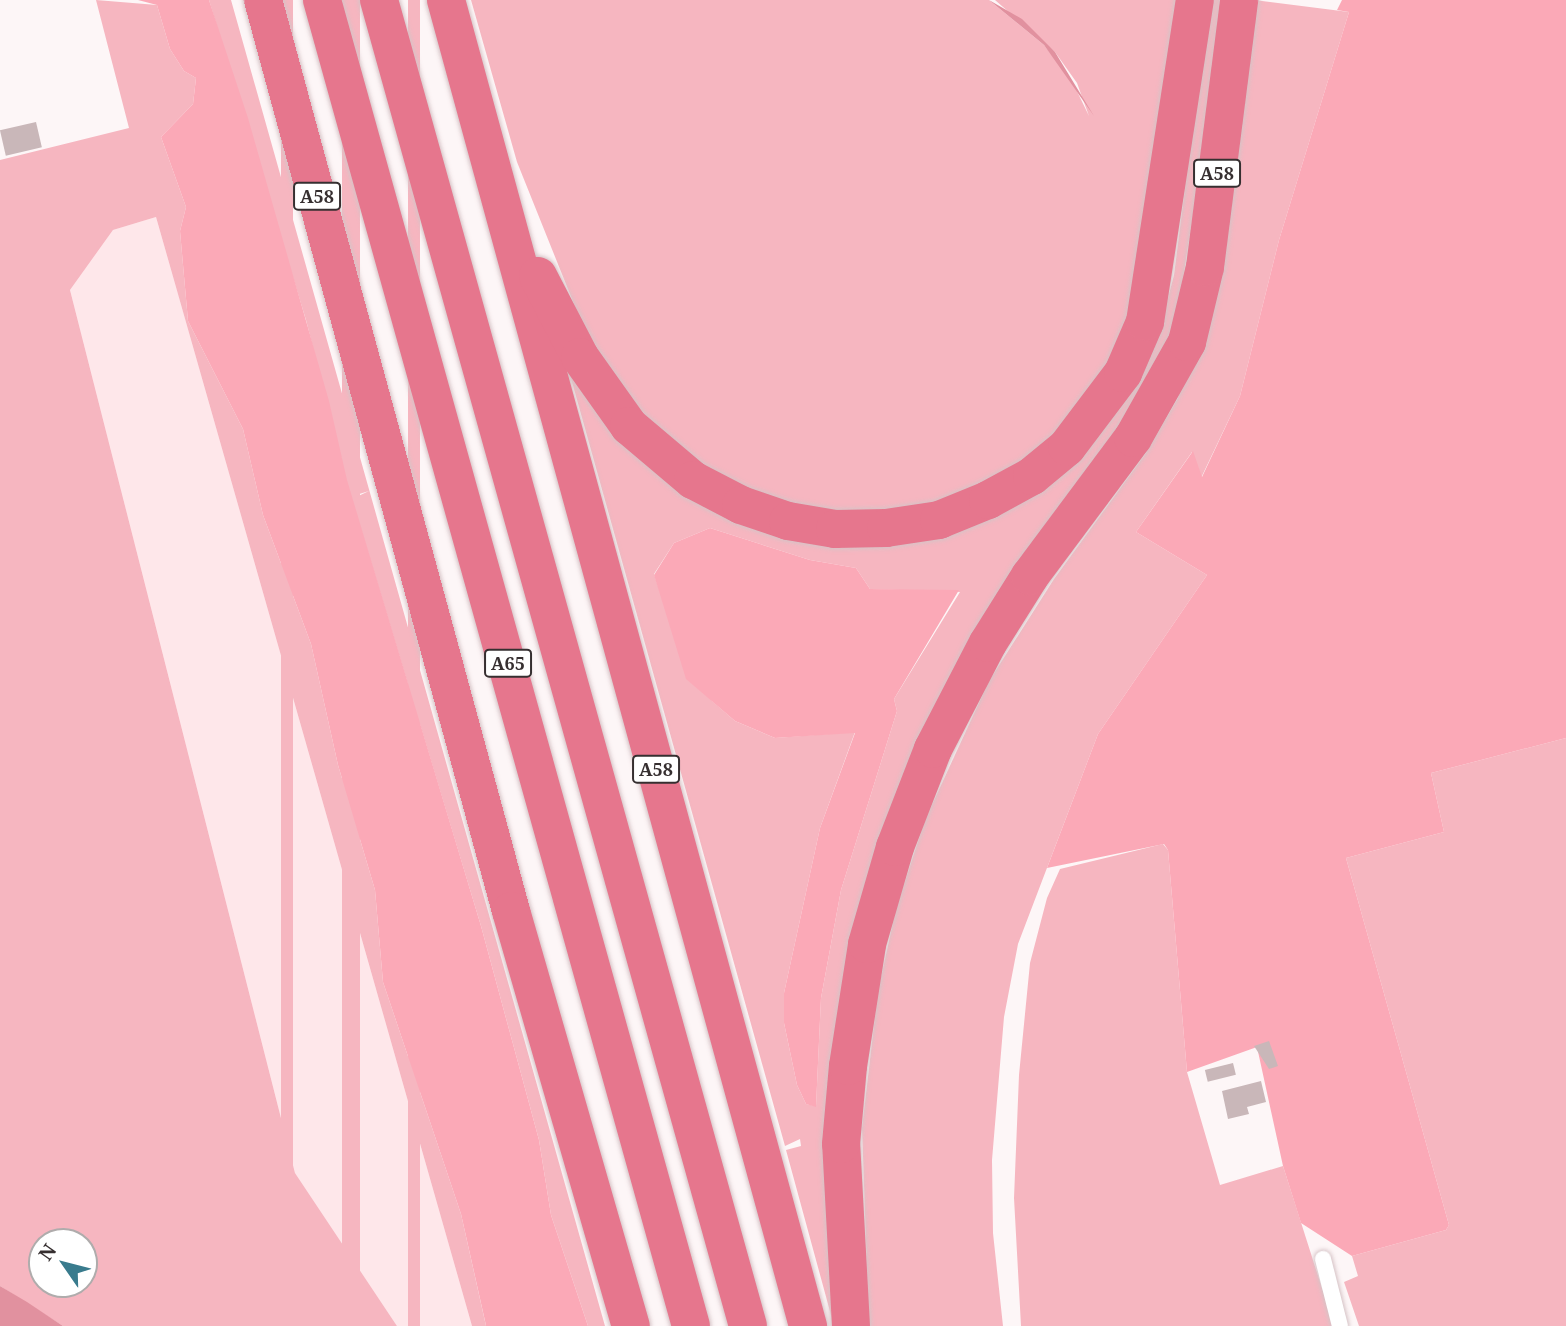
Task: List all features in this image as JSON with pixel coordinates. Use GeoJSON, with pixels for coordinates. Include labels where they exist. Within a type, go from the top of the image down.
{"type":"FeatureCollection","features":[{"type":"Feature","properties":{"kind":"highway","name":"A58"},"geometry":{"type":"LineString","coordinates":[[263,0],[511,911],[631,1326]]}},
{"type":"Feature","properties":{"kind":"highway","name":"A65"},"geometry":{"type":"LineString","coordinates":[[322,0],[691,1326]]}},
{"type":"Feature","properties":{"kind":"highway","name":"A65"},"geometry":{"type":"LineString","coordinates":[[379,0],[748,1326]]}},
{"type":"Feature","properties":{"kind":"highway","name":"A58"},"geometry":{"type":"LineString","coordinates":[[446,0],[808,1326]]}},
{"type":"Feature","properties":{"kind":"highway","name":"A58"},"geometry":{"type":"LineString","coordinates":[[504,212],[580,358],[629,426],[693,480],[741,505],[788,521],[861,528],[939,520],[1032,476],[1067,447],[1123,373],[1145,322],[1195,0]]}},
{"type":"Feature","properties":{"kind":"highway","name":"A58"},"geometry":{"type":"LineString","coordinates":[[851,1326],[841,1144],[847,1079],[867,944],[895,847],[933,749],[988,643],[1030,576],[1132,438],[1187,342],[1205,267],[1240,0]]}},
{"type":"Feature","properties":{"kind":"lane"},"geometry":{"type":"LineString","coordinates":[[1323,1258],[1340,1326]]}},
{"type":"Feature","properties":{"kind":"shaded area"},"geometry":{"type":"Polygon","coordinates":[[[96,0],[157,5],[170,49],[184,71],[196,78],[193,104],[161,137],[186,207],[180,231],[188,321],[243,429],[263,515],[311,644],[338,765],[375,890],[383,982],[461,1214],[486,1326],[472,1326],[156,217],[113,230],[70,290],[295,1173],[397,1326],[63,1326],[0,1286],[0,160],[129,128],[96,0]]]}},
{"type":"Feature","properties":{"kind":"shaded area"},"geometry":{"type":"Polygon","coordinates":[[[138,0],[209,0],[248,118],[329,401],[347,480],[481,926],[539,1140],[551,1215],[588,1326],[486,1326],[461,1214],[383,982],[375,890],[338,765],[311,644],[263,515],[243,429],[188,321],[180,231],[186,207],[161,137],[193,104],[196,78],[184,71],[170,49],[157,5],[138,0]]]}},
{"type":"Feature","properties":{"kind":"shaded area"},"geometry":{"type":"Polygon","coordinates":[[[209,0],[231,0],[605,1326],[588,1326],[551,1215],[539,1140],[481,926],[352,499],[369,491],[356,495],[351,479],[347,480],[306,320],[209,0]]]}},
{"type":"Feature","properties":{"kind":"shaded area"},"geometry":{"type":"Polygon","coordinates":[[[281,0],[293,0],[293,1326],[281,1326],[281,0]]]}},
{"type":"Feature","properties":{"kind":"shaded area"},"geometry":{"type":"Polygon","coordinates":[[[342,0],[360,0],[360,1326],[342,1326],[342,0]]]}},
{"type":"Feature","properties":{"kind":"shaded area"},"geometry":{"type":"Polygon","coordinates":[[[408,0],[420,0],[420,1326],[408,1326],[408,0]]]}},
{"type":"Feature","properties":{"kind":"shaded area"},"geometry":{"type":"Polygon","coordinates":[[[471,0],[989,0],[1044,45],[1072,81],[1089,116],[1077,83],[1055,52],[995,0],[1178,0],[1126,342],[1062,433],[975,491],[894,513],[796,508],[716,477],[647,423],[584,329],[517,162],[471,0]]]}},
{"type":"Feature","properties":{"kind":"shaded area"},"geometry":{"type":"Polygon","coordinates":[[[989,0],[1022,19],[1055,52],[1094,116],[1044,45],[989,0]]]}},
{"type":"Feature","properties":{"kind":"shaded area"},"geometry":{"type":"Polygon","coordinates":[[[1209,0],[1226,0],[1176,324],[895,820],[834,1326],[786,1150],[801,1146],[800,1139],[785,1146],[567,364],[697,497],[967,524],[1160,329],[1174,275],[1209,0]],[[710,528],[674,543],[654,574],[676,640],[712,701],[735,721],[775,738],[855,732],[820,828],[784,993],[784,1023],[797,1085],[806,1104],[816,1106],[821,998],[841,890],[897,711],[894,699],[960,592],[870,589],[856,568],[810,560],[710,528]]]}},
{"type":"Feature","properties":{"kind":"shaded area"},"geometry":{"type":"Polygon","coordinates":[[[1254,0],[1349,12],[1279,240],[1240,396],[1201,478],[1192,452],[1136,532],[1207,575],[1098,734],[1018,944],[1004,1017],[992,1160],[993,1233],[1003,1326],[869,1326],[862,1128],[878,991],[896,909],[925,820],[989,681],[1054,579],[1146,453],[1178,398],[1254,0]]]}},
{"type":"Feature","properties":{"kind":"shaded area"},"geometry":{"type":"Polygon","coordinates":[[[1342,0],[1566,0],[1566,738],[1431,773],[1444,832],[1346,858],[1449,1225],[1446,1230],[1352,1256],[1301,1223],[1283,1166],[1257,1047],[1187,1072],[1168,850],[1164,844],[1047,868],[1098,734],[1207,575],[1136,532],[1193,451],[1202,477],[1240,396],[1279,240],[1349,12],[1337,10],[1342,0]]]}},
{"type":"Feature","properties":{"kind":"shaded area"},"geometry":{"type":"Polygon","coordinates":[[[156,217],[472,1326],[397,1326],[295,1173],[70,290],[113,230],[156,217]]]}},
{"type":"Feature","properties":{"kind":"shaded area"},"geometry":{"type":"Polygon","coordinates":[[[710,528],[810,560],[856,568],[870,589],[959,590],[894,699],[897,711],[841,890],[821,998],[816,1107],[806,1104],[797,1085],[784,1023],[784,993],[820,828],[855,733],[775,738],[735,721],[686,679],[654,575],[674,543],[710,528]]]}},
{"type":"Feature","properties":{"kind":"shaded area"},"geometry":{"type":"Polygon","coordinates":[[[1566,738],[1566,1326],[1359,1326],[1344,1282],[1358,1276],[1352,1256],[1446,1230],[1449,1225],[1346,858],[1444,832],[1431,773],[1566,738]]]}},
{"type":"Feature","properties":{"kind":"shaded area"},"geometry":{"type":"Polygon","coordinates":[[[1163,844],[1168,850],[1187,1072],[1220,1185],[1283,1166],[1334,1326],[1021,1326],[1014,1198],[1019,1075],[1030,963],[1047,898],[1060,869],[1163,844]]]}},
{"type":"Feature","properties":{"kind":"shaded area"},"geometry":{"type":"Polygon","coordinates":[[[0,1286],[27,1302],[63,1326],[0,1326],[0,1286]]]}},
{"type":"Feature","properties":{"kind":"building"},"geometry":{"type":"Polygon","coordinates":[[[36,122],[42,147],[6,156],[0,130],[36,122]]]}},
{"type":"Feature","properties":{"kind":"building"},"geometry":{"type":"Polygon","coordinates":[[[1269,1041],[1278,1066],[1269,1069],[1254,1046],[1269,1041]]]}},
{"type":"Feature","properties":{"kind":"building"},"geometry":{"type":"Polygon","coordinates":[[[1233,1063],[1236,1075],[1208,1082],[1205,1070],[1233,1063]]]}},
{"type":"Feature","properties":{"kind":"building"},"geometry":{"type":"Polygon","coordinates":[[[1261,1081],[1266,1102],[1247,1107],[1249,1114],[1228,1119],[1222,1091],[1261,1081]]]}}]}
